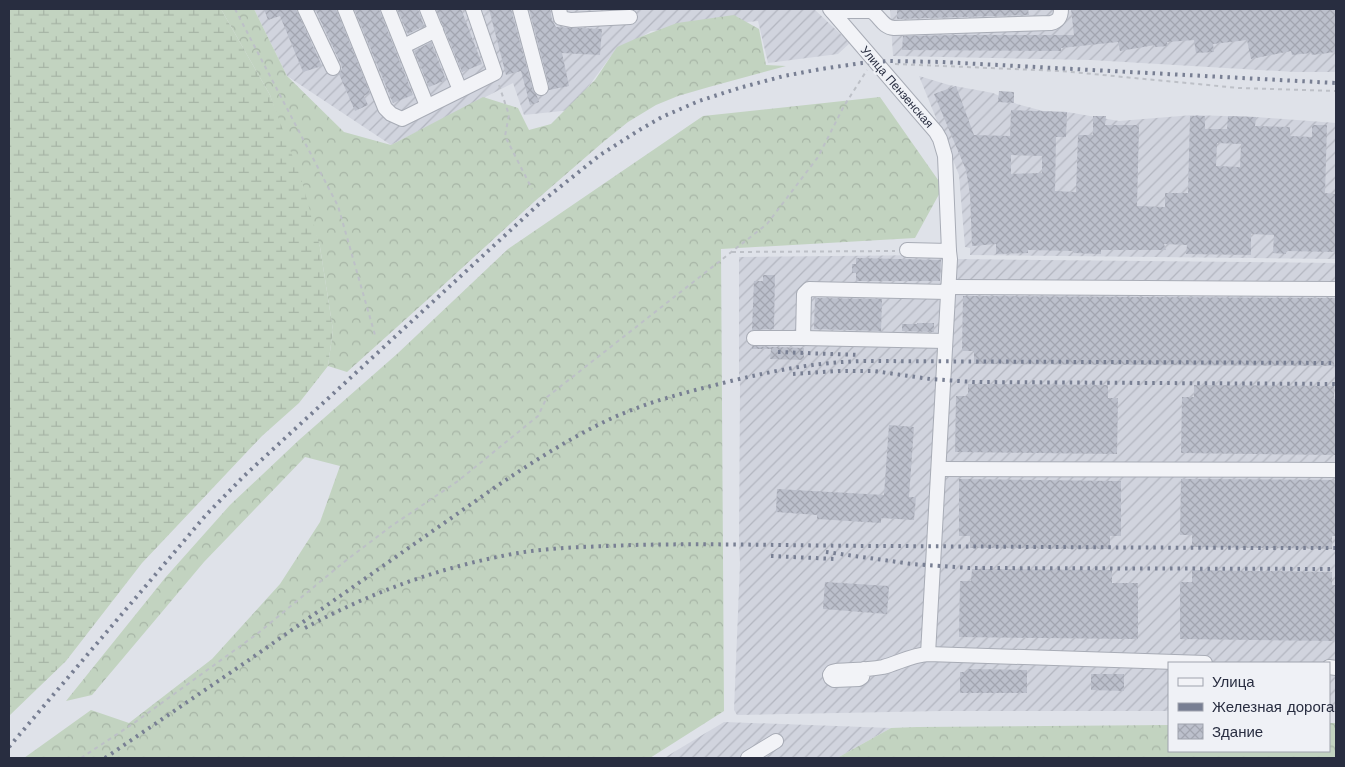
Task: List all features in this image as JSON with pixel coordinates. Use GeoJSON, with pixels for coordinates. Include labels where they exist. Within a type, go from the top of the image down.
{"type":"FeatureCollection","features":[{"type":"Feature","properties":{"kind":"street"},"geometry":{"type":"LineString","coordinates":[[305,9],[332,68]]}},
{"type":"Feature","properties":{"kind":"street"},"geometry":{"type":"LineString","coordinates":[[345,9],[385,108],[390,114],[402,119],[495,73],[473,9]]}},
{"type":"Feature","properties":{"kind":"street"},"geometry":{"type":"LineString","coordinates":[[388,9],[427,106]]}},
{"type":"Feature","properties":{"kind":"street"},"geometry":{"type":"LineString","coordinates":[[427,9],[460,90]]}},
{"type":"Feature","properties":{"kind":"street"},"geometry":{"type":"LineString","coordinates":[[520,9],[541,88]]}},
{"type":"Feature","properties":{"kind":"street"},"geometry":{"type":"LineString","coordinates":[[559,9],[561,18],[570,20],[630,17]]}},
{"type":"Feature","properties":{"kind":"street"},"geometry":{"type":"LineString","coordinates":[[831,10],[870,11],[875,13],[884,25],[894,28],[1051,23],[1057,22],[1060,18],[1061,9]]}},
{"type":"Feature","properties":{"kind":"street","name":"Улица Пензенская"},"geometry":{"type":"LineString","coordinates":[[831,10],[930,125],[940,140],[945,156],[949,251],[948,290],[928,654]]}},
{"type":"Feature","properties":{"kind":"street"},"geometry":{"type":"LineString","coordinates":[[404,46],[436,30]]}},
{"type":"Feature","properties":{"kind":"street"},"geometry":{"type":"LineString","coordinates":[[907,250],[949,251]]}},
{"type":"Feature","properties":{"kind":"street"},"geometry":{"type":"LineString","coordinates":[[803,338],[804,294],[809,289],[1336,289]]}},
{"type":"Feature","properties":{"kind":"street"},"geometry":{"type":"LineString","coordinates":[[754,338],[945,341]]}},
{"type":"Feature","properties":{"kind":"street"},"geometry":{"type":"LineString","coordinates":[[939,470],[1336,470]]}},
{"type":"Feature","properties":{"kind":"street"},"geometry":{"type":"LineString","coordinates":[[864,669],[880,668],[913,656],[928,654],[1174,662]]}},
{"type":"Feature","properties":{"kind":"street"},"geometry":{"type":"LineString","coordinates":[[748,758],[776,741]]}},
{"type":"Feature","properties":{"kind":"path"},"geometry":{"type":"LineString","coordinates":[[235,9],[338,206],[374,335]]}},
{"type":"Feature","properties":{"kind":"path"},"geometry":{"type":"LineString","coordinates":[[81,758],[134,723],[257,634],[344,562],[390,527],[458,481],[538,416],[548,397],[767,224],[818,157],[844,106],[869,68],[878,64],[1060,70],[1239,88],[1336,91]]}},
{"type":"Feature","properties":{"kind":"path"},"geometry":{"type":"LineString","coordinates":[[495,73],[509,115],[506,136],[532,189]]}},
{"type":"Feature","properties":{"kind":"path"},"geometry":{"type":"LineString","coordinates":[[732,252],[907,250]]}},
{"type":"Feature","properties":{"kind":"shaded area"},"geometry":{"type":"Polygon","coordinates":[[[254,9],[814,9],[850,43],[838,54],[768,63],[758,21],[651,31],[611,56],[571,110],[524,115],[513,83],[391,145],[287,76],[254,9]]]}},
{"type":"Feature","properties":{"kind":"shaded area"},"geometry":{"type":"Polygon","coordinates":[[[890,9],[1336,9],[1336,72],[1295,72],[1091,60],[893,56],[890,9]]]}},
{"type":"Feature","properties":{"kind":"shaded area"},"geometry":{"type":"Polygon","coordinates":[[[919,76],[949,85],[993,93],[1017,104],[1043,111],[1067,112],[1119,121],[1193,115],[1256,117],[1336,123],[1336,259],[970,255],[970,248],[965,247],[959,175],[919,76]]]}},
{"type":"Feature","properties":{"kind":"shaded area"},"geometry":{"type":"Polygon","coordinates":[[[935,255],[942,258],[955,259],[1336,263],[1336,711],[1330,711],[1330,662],[1168,662],[1168,711],[941,711],[737,715],[734,710],[740,563],[739,257],[935,255]]]}},
{"type":"Feature","properties":{"kind":"shaded area"},"geometry":{"type":"Polygon","coordinates":[[[724,722],[891,728],[837,758],[664,758],[724,722]]]}},
{"type":"Feature","properties":{"kind":"green space"},"geometry":{"type":"Polygon","coordinates":[[[9,9],[221,9],[270,95],[302,182],[320,247],[333,330],[328,366],[299,403],[262,436],[142,563],[66,661],[10,715],[9,715],[9,9]]]}},
{"type":"Feature","properties":{"kind":"green space"},"geometry":{"type":"Polygon","coordinates":[[[221,9],[254,9],[287,76],[344,132],[391,145],[483,97],[518,108],[529,130],[551,124],[595,80],[617,47],[677,23],[734,15],[759,29],[766,65],[786,66],[678,96],[656,105],[628,122],[535,201],[347,372],[328,366],[333,330],[320,247],[270,95],[221,9]]]}},
{"type":"Feature","properties":{"kind":"green space"},"geometry":{"type":"Polygon","coordinates":[[[880,97],[943,187],[915,238],[721,249],[724,711],[650,758],[24,758],[91,710],[129,723],[212,659],[280,584],[320,522],[340,466],[305,457],[204,562],[92,695],[66,701],[165,578],[230,505],[299,440],[397,354],[508,249],[703,116],[880,97]]]}},
{"type":"Feature","properties":{"kind":"green space"},"geometry":{"type":"Polygon","coordinates":[[[1330,723],[1336,723],[1336,758],[837,758],[891,728],[1168,725],[1168,752],[1330,752],[1330,723]]]}},
{"type":"Feature","properties":{"kind":"building"},"geometry":{"type":"Polygon","coordinates":[[[264,9],[296,9],[322,66],[303,72],[280,16],[268,20],[264,9]]]}},
{"type":"Feature","properties":{"kind":"building"},"geometry":{"type":"Polygon","coordinates":[[[315,9],[336,9],[370,93],[364,96],[368,105],[355,111],[339,74],[342,69],[341,64],[315,9]]]}},
{"type":"Feature","properties":{"kind":"building"},"geometry":{"type":"Polygon","coordinates":[[[354,9],[379,9],[413,95],[393,103],[354,9]]]}},
{"type":"Feature","properties":{"kind":"building"},"geometry":{"type":"Polygon","coordinates":[[[397,9],[418,9],[424,26],[408,34],[397,9]]]}},
{"type":"Feature","properties":{"kind":"building"},"geometry":{"type":"Polygon","coordinates":[[[436,9],[461,9],[482,64],[462,72],[436,9]]]}},
{"type":"Feature","properties":{"kind":"building"},"geometry":{"type":"Polygon","coordinates":[[[489,9],[511,9],[533,90],[539,102],[530,105],[521,71],[506,75],[489,9]]]}},
{"type":"Feature","properties":{"kind":"building"},"geometry":{"type":"Polygon","coordinates":[[[529,9],[550,9],[552,20],[556,27],[602,29],[600,55],[562,53],[569,86],[549,90],[529,9]]]}},
{"type":"Feature","properties":{"kind":"building"},"geometry":{"type":"Polygon","coordinates":[[[897,9],[1028,9],[1029,15],[897,19],[897,9]]]}},
{"type":"Feature","properties":{"kind":"building"},"geometry":{"type":"Polygon","coordinates":[[[1071,9],[1336,9],[1336,52],[1292,55],[1291,51],[1251,59],[1247,40],[1213,44],[1214,52],[1196,53],[1194,40],[1167,42],[1168,46],[1155,47],[1155,45],[1120,51],[1118,42],[1061,48],[1061,51],[902,50],[903,36],[1074,35],[1071,9]]]}},
{"type":"Feature","properties":{"kind":"building"},"geometry":{"type":"Polygon","coordinates":[[[431,42],[446,80],[429,87],[414,51],[431,42]]]}},
{"type":"Feature","properties":{"kind":"building"},"geometry":{"type":"Polygon","coordinates":[[[956,86],[974,135],[1010,136],[1011,110],[1067,112],[1066,137],[1056,137],[1055,191],[1076,192],[1078,135],[1093,135],[1093,116],[1106,116],[1105,125],[1139,125],[1137,206],[1165,207],[1165,193],[1188,193],[1190,116],[1205,116],[1205,129],[1227,129],[1228,116],[1256,117],[1255,126],[1290,127],[1290,136],[1312,137],[1312,125],[1327,125],[1325,193],[1336,194],[1336,252],[1286,251],[1286,254],[1273,253],[1274,235],[1251,234],[1251,255],[1186,254],[1187,245],[1164,244],[1166,250],[1101,250],[1101,254],[1074,253],[1074,251],[1028,250],[1028,253],[996,254],[996,244],[972,246],[970,194],[966,170],[934,94],[956,86]],[[1217,143],[1216,166],[1240,167],[1241,144],[1217,143]],[[1011,155],[1011,174],[1042,173],[1042,156],[1011,155]]]}},
{"type":"Feature","properties":{"kind":"building"},"geometry":{"type":"Polygon","coordinates":[[[999,91],[1014,92],[1014,103],[998,102],[999,91]]]}},
{"type":"Feature","properties":{"kind":"building"},"geometry":{"type":"Polygon","coordinates":[[[856,258],[941,260],[940,281],[856,281],[856,273],[852,273],[852,264],[856,264],[856,258]]]}},
{"type":"Feature","properties":{"kind":"building"},"geometry":{"type":"Polygon","coordinates":[[[763,275],[775,275],[774,329],[752,330],[754,281],[763,281],[763,275]]]}},
{"type":"Feature","properties":{"kind":"building"},"geometry":{"type":"Polygon","coordinates":[[[963,296],[1336,298],[1336,355],[1334,366],[974,364],[974,351],[962,351],[963,296]]]}},
{"type":"Feature","properties":{"kind":"building"},"geometry":{"type":"Polygon","coordinates":[[[815,298],[882,299],[881,331],[814,329],[815,298]]]}},
{"type":"Feature","properties":{"kind":"building"},"geometry":{"type":"Polygon","coordinates":[[[934,323],[934,332],[902,331],[902,324],[934,323]]]}},
{"type":"Feature","properties":{"kind":"building"},"geometry":{"type":"Polygon","coordinates":[[[752,346],[804,348],[804,360],[770,359],[771,349],[752,349],[752,346]]]}},
{"type":"Feature","properties":{"kind":"building"},"geometry":{"type":"Polygon","coordinates":[[[968,384],[1108,385],[1108,398],[1118,398],[1117,454],[955,452],[956,396],[968,396],[968,384]]]}},
{"type":"Feature","properties":{"kind":"building"},"geometry":{"type":"Polygon","coordinates":[[[1194,385],[1334,386],[1334,399],[1336,399],[1336,455],[1181,453],[1182,397],[1194,397],[1194,385]]]}},
{"type":"Feature","properties":{"kind":"building"},"geometry":{"type":"Polygon","coordinates":[[[889,425],[914,427],[909,497],[916,497],[914,520],[881,518],[881,523],[817,519],[817,515],[776,512],[777,489],[884,495],[889,425]]]}},
{"type":"Feature","properties":{"kind":"building"},"geometry":{"type":"Polygon","coordinates":[[[959,479],[1121,481],[1121,536],[1110,536],[1110,549],[970,548],[970,536],[959,536],[959,479]]]}},
{"type":"Feature","properties":{"kind":"building"},"geometry":{"type":"Polygon","coordinates":[[[1181,479],[1336,480],[1336,536],[1332,536],[1332,549],[1192,547],[1192,535],[1180,535],[1181,479]]]}},
{"type":"Feature","properties":{"kind":"building"},"geometry":{"type":"Polygon","coordinates":[[[972,569],[1112,570],[1112,583],[1138,583],[1138,639],[959,637],[960,581],[971,581],[972,569]]]}},
{"type":"Feature","properties":{"kind":"building"},"geometry":{"type":"Polygon","coordinates":[[[1192,570],[1332,572],[1332,585],[1336,585],[1336,641],[1180,639],[1180,582],[1192,582],[1192,570]]]}},
{"type":"Feature","properties":{"kind":"building"},"geometry":{"type":"Polygon","coordinates":[[[825,582],[889,586],[887,614],[823,609],[825,582]]]}},
{"type":"Feature","properties":{"kind":"building"},"geometry":{"type":"Polygon","coordinates":[[[967,669],[1027,670],[1027,693],[960,693],[960,672],[967,672],[967,669]]]}},
{"type":"Feature","properties":{"kind":"building"},"geometry":{"type":"Polygon","coordinates":[[[1091,674],[1124,674],[1124,691],[1091,690],[1091,674]]]}},
{"type":"Feature","properties":{"kind":"railway"},"geometry":{"type":"LineString","coordinates":[[9,747],[206,515],[244,476],[540,203],[600,155],[662,117],[699,101],[784,76],[862,63],[890,61],[942,62],[1336,83]]}},
{"type":"Feature","properties":{"kind":"railway"},"geometry":{"type":"LineString","coordinates":[[778,352],[859,355]]}},
{"type":"Feature","properties":{"kind":"railway"},"geometry":{"type":"LineString","coordinates":[[105,758],[522,469],[593,427],[653,402],[765,373],[797,367],[847,362],[1336,363]]}},
{"type":"Feature","properties":{"kind":"railway"},"geometry":{"type":"LineString","coordinates":[[793,374],[874,371],[930,379],[973,382],[1336,384]]}},
{"type":"Feature","properties":{"kind":"railway"},"geometry":{"type":"LineString","coordinates":[[305,628],[353,604],[401,584],[476,562],[518,553],[550,549],[696,544],[1336,548]]}},
{"type":"Feature","properties":{"kind":"railway"},"geometry":{"type":"LineString","coordinates":[[826,552],[912,564],[969,568],[1336,569]]}},
{"type":"Feature","properties":{"kind":"railway"},"geometry":{"type":"LineString","coordinates":[[771,556],[836,559]]}}]}
